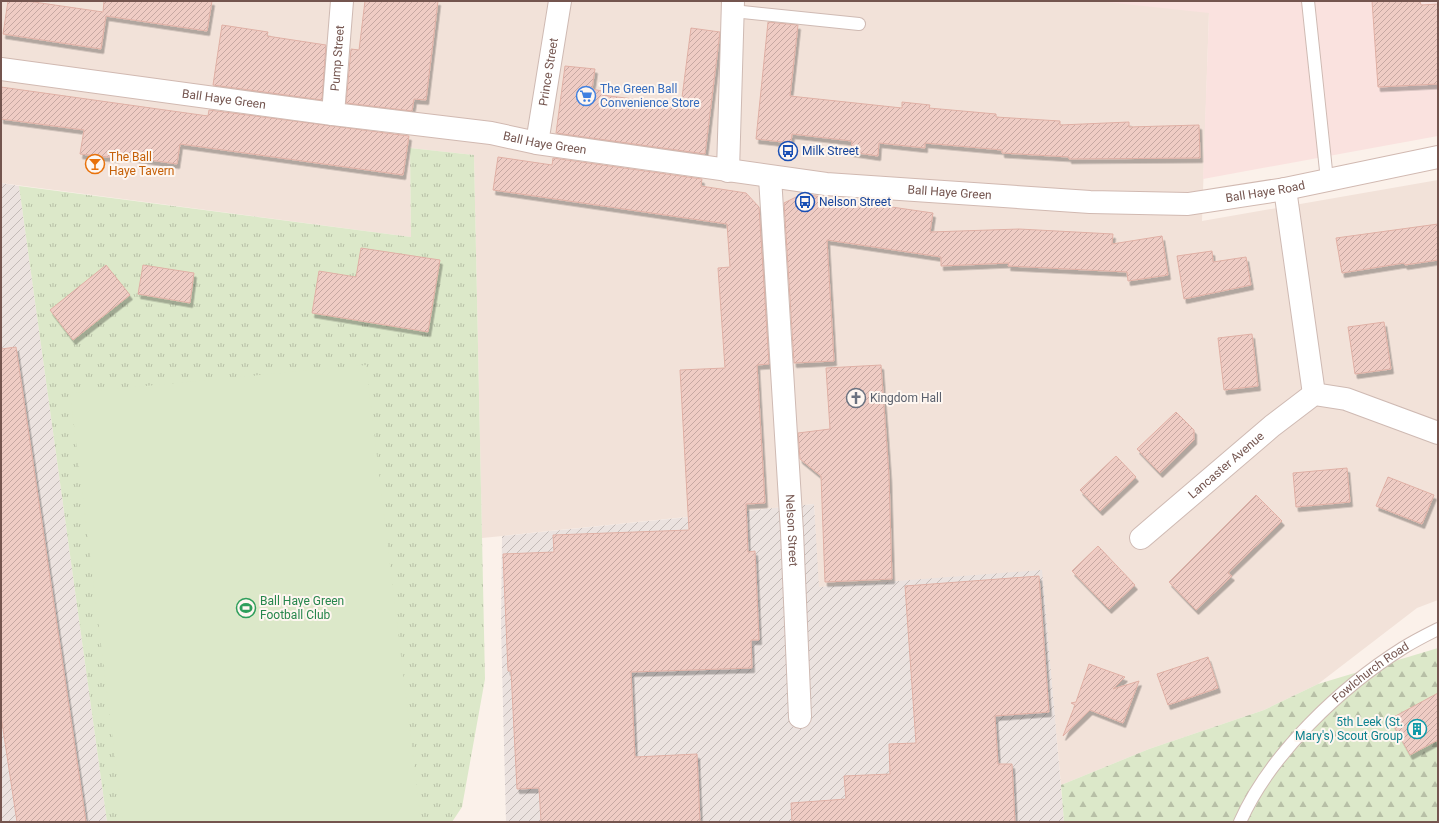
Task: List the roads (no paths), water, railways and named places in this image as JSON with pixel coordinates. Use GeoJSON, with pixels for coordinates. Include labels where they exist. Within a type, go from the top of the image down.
{"type":"FeatureCollection","features":[{"type":"Feature","properties":{"kind":"street","name":"Pump Street"},"geometry":{"type":"LineString","coordinates":[[333,114],[342,1]]}},
{"type":"Feature","properties":{"kind":"street","name":"Prince Street"},"geometry":{"type":"LineString","coordinates":[[537,143],[560,1]]}},
{"type":"Feature","properties":{"kind":"street"},"geometry":{"type":"LineString","coordinates":[[728,171],[733,6]]}},
{"type":"Feature","properties":{"kind":"street","name":"Ball Haye Green"},"geometry":{"type":"LineString","coordinates":[[1,69],[491,134],[537,143],[826,184],[1090,202]]}},
{"type":"Feature","properties":{"kind":"street","name":"Ball Haye Road"},"geometry":{"type":"LineString","coordinates":[[1090,202],[1188,204],[1285,189],[1438,157]]}},
{"type":"Feature","properties":{"kind":"street","name":"Nelson Street"},"geometry":{"type":"LineString","coordinates":[[770,176],[800,717]]}},
{"type":"Feature","properties":{"kind":"street"},"geometry":{"type":"LineString","coordinates":[[1285,189],[1314,394],[1346,399],[1438,433]]}},
{"type":"Feature","properties":{"kind":"street","name":"Lancaster Avenue"},"geometry":{"type":"LineString","coordinates":[[1141,538],[1272,426],[1314,394]]}},
{"type":"Feature","properties":{"kind":"lane"},"geometry":{"type":"LineString","coordinates":[[1308,1],[1327,180]]}},
{"type":"Feature","properties":{"kind":"lane"},"geometry":{"type":"LineString","coordinates":[[733,6],[859,24]]}},
{"type":"Feature","properties":{"kind":"lane","name":"Fowlchurch Road"},"geometry":{"type":"LineString","coordinates":[[1240,822],[1247,806],[1282,755],[1336,698],[1403,648],[1438,629]]}},
{"type":"Feature","properties":{"kind":"place","name":"The Green Ball Convenience Store"},"geometry":{"type":"Point","coordinates":[586,96]}},
{"type":"Feature","properties":{"kind":"place","name":"Milk Street"},"geometry":{"type":"Point","coordinates":[788,151]}},
{"type":"Feature","properties":{"kind":"place","name":"The Ball Haye Tavern"},"geometry":{"type":"Point","coordinates":[95,164]}},
{"type":"Feature","properties":{"kind":"place","name":"Nelson Street"},"geometry":{"type":"Point","coordinates":[805,202]}},
{"type":"Feature","properties":{"kind":"place","name":"Kingdom Hall"},"geometry":{"type":"Point","coordinates":[856,398]}},
{"type":"Feature","properties":{"kind":"place","name":"Ball Haye Green Football Club"},"geometry":{"type":"Point","coordinates":[246,608]}},
{"type":"Feature","properties":{"kind":"place","name":"5th Leek (St. Mary's) Scout Group"},"geometry":{"type":"Point","coordinates":[1417,729]}}]}
